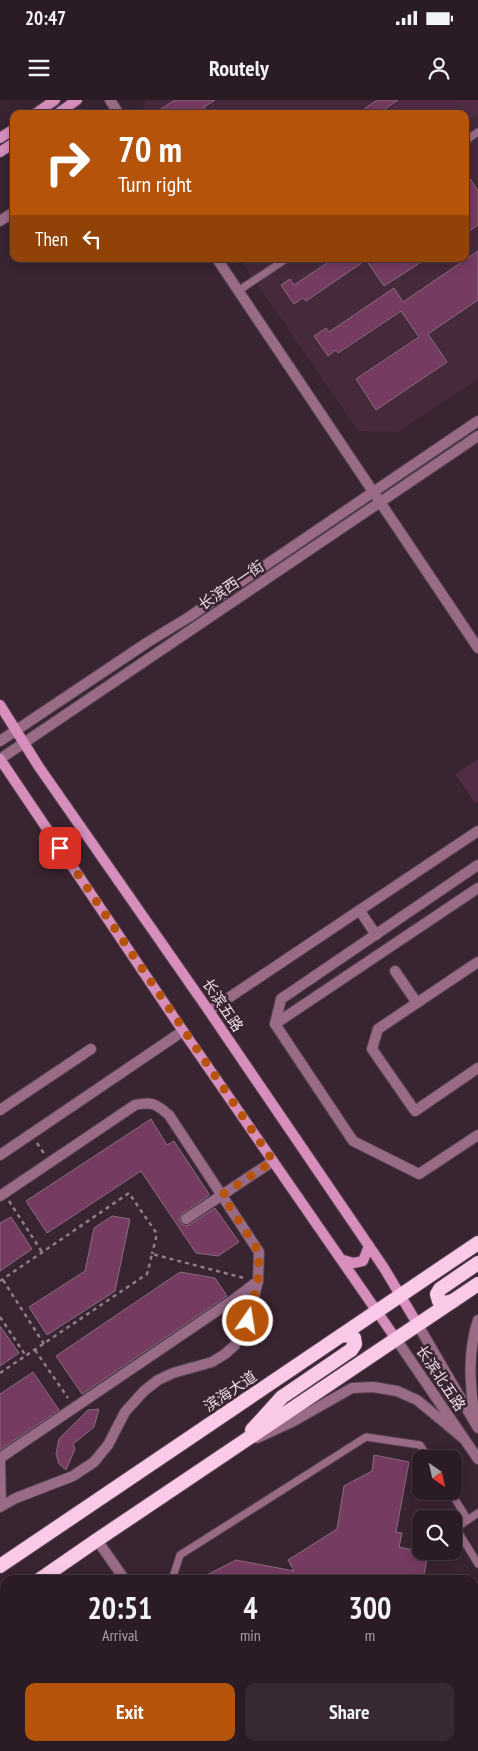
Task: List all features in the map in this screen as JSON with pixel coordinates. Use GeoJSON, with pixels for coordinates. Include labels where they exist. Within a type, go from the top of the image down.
{"type":"FeatureCollection","features":[{"type":"Feature","properties":{"kind":"highway","name":"滨海大道"},"geometry":{"type":"LineString","coordinates":[[0,1566],[478,1243]]}},
{"type":"Feature","properties":{"kind":"highway"},"geometry":{"type":"LineString","coordinates":[[453,1301],[444,1303],[439,1301],[437,1294],[440,1289],[478,1263]]}},
{"type":"Feature","properties":{"kind":"highway"},"geometry":{"type":"LineString","coordinates":[[47,1575],[478,1284]]}},
{"type":"Feature","properties":{"kind":"highway"},"geometry":{"type":"LineString","coordinates":[[236,1448],[282,1396],[351,1350],[355,1344],[354,1338],[342,1335]]}},
{"type":"Feature","properties":{"kind":"main road"},"geometry":{"type":"LineString","coordinates":[[41,110],[55,100]]}},
{"type":"Feature","properties":{"kind":"main road"},"geometry":{"type":"LineString","coordinates":[[63,110],[77,100]]}},
{"type":"Feature","properties":{"kind":"main road","name":"长滨五路"},"geometry":{"type":"LineString","coordinates":[[0,705],[24,743],[210,1011],[369,1246],[418,1324]]}},
{"type":"Feature","properties":{"kind":"main road"},"geometry":{"type":"LineString","coordinates":[[0,759],[183,1031],[396,1339]]}},
{"type":"Feature","properties":{"kind":"main road"},"geometry":{"type":"LineString","coordinates":[[343,1260],[354,1263],[363,1261],[369,1246]]}},
{"type":"Feature","properties":{"kind":"street"},"geometry":{"type":"LineString","coordinates":[[219,262],[478,648]]}},
{"type":"Feature","properties":{"kind":"street","name":"长滨西一街"},"geometry":{"type":"LineString","coordinates":[[0,741],[478,421]]}},
{"type":"Feature","properties":{"kind":"street","name":"长滨西一街"},"geometry":{"type":"LineString","coordinates":[[0,759],[478,436]]}},
{"type":"Feature","properties":{"kind":"street"},"geometry":{"type":"LineString","coordinates":[[210,1011],[478,832]]}},
{"type":"Feature","properties":{"kind":"street"},"geometry":{"type":"LineString","coordinates":[[478,865],[281,998],[275,1024],[353,1141],[419,1174],[478,1135]]}},
{"type":"Feature","properties":{"kind":"street"},"geometry":{"type":"LineString","coordinates":[[275,1024],[478,888]]}},
{"type":"Feature","properties":{"kind":"street"},"geometry":{"type":"LineString","coordinates":[[360,911],[376,934]]}},
{"type":"Feature","properties":{"kind":"street"},"geometry":{"type":"LineString","coordinates":[[478,962],[378,1030],[372,1049],[415,1111],[478,1068]]}},
{"type":"Feature","properties":{"kind":"street"},"geometry":{"type":"LineString","coordinates":[[395,971],[417,1003]]}},
{"type":"Feature","properties":{"kind":"street"},"geometry":{"type":"LineString","coordinates":[[0,1155],[183,1031]]}},
{"type":"Feature","properties":{"kind":"street"},"geometry":{"type":"LineString","coordinates":[[0,1110],[91,1049]]}},
{"type":"Feature","properties":{"kind":"street"},"geometry":{"type":"LineString","coordinates":[[2,1194],[135,1105],[147,1102],[158,1106],[168,1115],[259,1252],[258,1281],[248,1321],[235,1344],[225,1354],[212,1362],[173,1373],[158,1380],[144,1391],[125,1412],[108,1445],[94,1462],[72,1476],[16,1498],[1,1506],[0,1458],[233,1300],[258,1281]]}},
{"type":"Feature","properties":{"kind":"street"},"geometry":{"type":"LineString","coordinates":[[186,1219],[273,1161]]}},
{"type":"Feature","properties":{"kind":"street"},"geometry":{"type":"LineString","coordinates":[[477,1427],[470,1382],[471,1350],[478,1320]]}},
{"type":"Feature","properties":{"kind":"street","name":"长滨北五路"},"geometry":{"type":"LineString","coordinates":[[418,1324],[477,1427]]}},
{"type":"Feature","properties":{"kind":"street","name":"长滨北五路"},"geometry":{"type":"LineString","coordinates":[[396,1339],[478,1459]]}},
{"type":"Feature","properties":{"kind":"street"},"geometry":{"type":"LineString","coordinates":[[236,1448],[292,1422],[352,1388],[366,1387],[397,1391],[416,1400],[463,1438]]}},
{"type":"Feature","properties":{"kind":"street"},"geometry":{"type":"LineString","coordinates":[[97,1540],[122,1575]]}},
{"type":"Feature","properties":{"kind":"lane"},"geometry":{"type":"LineString","coordinates":[[238,290],[281,262]]}},
{"type":"Feature","properties":{"kind":"lane"},"geometry":{"type":"LineString","coordinates":[[174,1575],[180,1555],[366,1437],[420,1444],[424,1450]]}},
{"type":"Feature","properties":{"kind":"lane"},"geometry":{"type":"LineString","coordinates":[[456,1500],[468,1520]]}},
{"type":"Feature","properties":{"kind":"lane"},"geometry":{"type":"LineString","coordinates":[[478,1513],[456,1528],[478,1564]]}},
{"type":"Feature","properties":{"kind":"path"},"geometry":{"type":"LineString","coordinates":[[39,1146],[47,1157]]}},
{"type":"Feature","properties":{"kind":"path"},"geometry":{"type":"LineString","coordinates":[[0,1374],[147,1274],[157,1234],[129,1193],[1,1280],[44,1344]]}},
{"type":"Feature","properties":{"kind":"path"},"geometry":{"type":"LineString","coordinates":[[2,1194],[42,1252]]}},
{"type":"Feature","properties":{"kind":"path"},"geometry":{"type":"LineString","coordinates":[[152,1254],[258,1281]]}},
{"type":"Feature","properties":{"kind":"path"},"geometry":{"type":"LineString","coordinates":[[0,1317],[26,1356]]}},
{"type":"Feature","properties":{"kind":"path"},"geometry":{"type":"LineString","coordinates":[[35,1350],[74,1408]]}},
{"type":"Feature","properties":{"kind":"shaded area"},"geometry":{"type":"Polygon","coordinates":[[[145,100],[478,100],[478,379],[398,432],[358,431],[242,262],[469,262],[469,110],[143,110],[145,100]]]}},
{"type":"Feature","properties":{"kind":"shaded area"},"geometry":{"type":"Polygon","coordinates":[[[402,100],[478,100],[478,113],[469,119],[469,110],[388,110],[402,100]]]}},
{"type":"Feature","properties":{"kind":"shaded area"},"geometry":{"type":"Polygon","coordinates":[[[478,759],[478,801],[475,803],[455,774],[478,759]]]}},
{"type":"Feature","properties":{"kind":"building"},"geometry":{"type":"Polygon","coordinates":[[[175,100],[215,100],[204,107],[206,110],[159,110],[175,100]]]}},
{"type":"Feature","properties":{"kind":"building"},"geometry":{"type":"Polygon","coordinates":[[[377,100],[398,100],[384,110],[363,110],[377,100]]]}},
{"type":"Feature","properties":{"kind":"building"},"geometry":{"type":"Polygon","coordinates":[[[469,177],[478,191],[478,225],[469,231],[469,177]]]}},
{"type":"Feature","properties":{"kind":"building"},"geometry":{"type":"Polygon","coordinates":[[[478,251],[478,300],[428,334],[447,362],[376,410],[356,379],[419,337],[401,311],[338,353],[336,350],[328,356],[314,336],[326,328],[329,332],[394,288],[403,302],[462,262],[469,262],[469,257],[478,251]]]}},
{"type":"Feature","properties":{"kind":"building"},"geometry":{"type":"Polygon","coordinates":[[[328,262],[363,262],[306,301],[303,298],[294,304],[281,285],[290,279],[294,285],[328,262]]]}},
{"type":"Feature","properties":{"kind":"building"},"geometry":{"type":"Polygon","coordinates":[[[367,262],[421,262],[384,286],[367,262]]]}},
{"type":"Feature","properties":{"kind":"building"},"geometry":{"type":"Polygon","coordinates":[[[151,1119],[167,1145],[174,1141],[209,1194],[182,1214],[179,1219],[181,1223],[189,1225],[215,1208],[239,1242],[218,1256],[196,1253],[141,1171],[47,1233],[26,1201],[151,1119]]]}},
{"type":"Feature","properties":{"kind":"building"},"geometry":{"type":"Polygon","coordinates":[[[112,1216],[130,1219],[115,1291],[47,1335],[29,1307],[85,1271],[94,1228],[112,1216]]]}},
{"type":"Feature","properties":{"kind":"building"},"geometry":{"type":"Polygon","coordinates":[[[11,1217],[32,1249],[0,1271],[0,1223],[11,1217]]]}},
{"type":"Feature","properties":{"kind":"building"},"geometry":{"type":"Polygon","coordinates":[[[180,1272],[215,1278],[227,1296],[82,1394],[56,1356],[180,1272]]]}},
{"type":"Feature","properties":{"kind":"building"},"geometry":{"type":"Polygon","coordinates":[[[0,1326],[19,1353],[0,1366],[0,1326]]]}},
{"type":"Feature","properties":{"kind":"building"},"geometry":{"type":"Polygon","coordinates":[[[33,1372],[59,1410],[0,1450],[0,1394],[33,1372]]]}},
{"type":"Feature","properties":{"kind":"building"},"geometry":{"type":"Polygon","coordinates":[[[99,1409],[94,1427],[73,1444],[75,1449],[66,1470],[59,1464],[56,1454],[59,1439],[88,1410],[99,1409]]]}},
{"type":"Feature","properties":{"kind":"building"},"geometry":{"type":"Polygon","coordinates":[[[374,1455],[409,1462],[396,1532],[402,1533],[399,1547],[412,1550],[412,1560],[427,1560],[424,1575],[207,1575],[236,1560],[294,1571],[288,1560],[337,1529],[344,1486],[372,1471],[374,1455]]]}},
{"type":"Feature","properties":{"kind":"route"},"geometry":{"type":"LineString","coordinates":[[60,848],[273,1161],[222,1195],[259,1252],[258,1281],[248,1321]]}}]}
